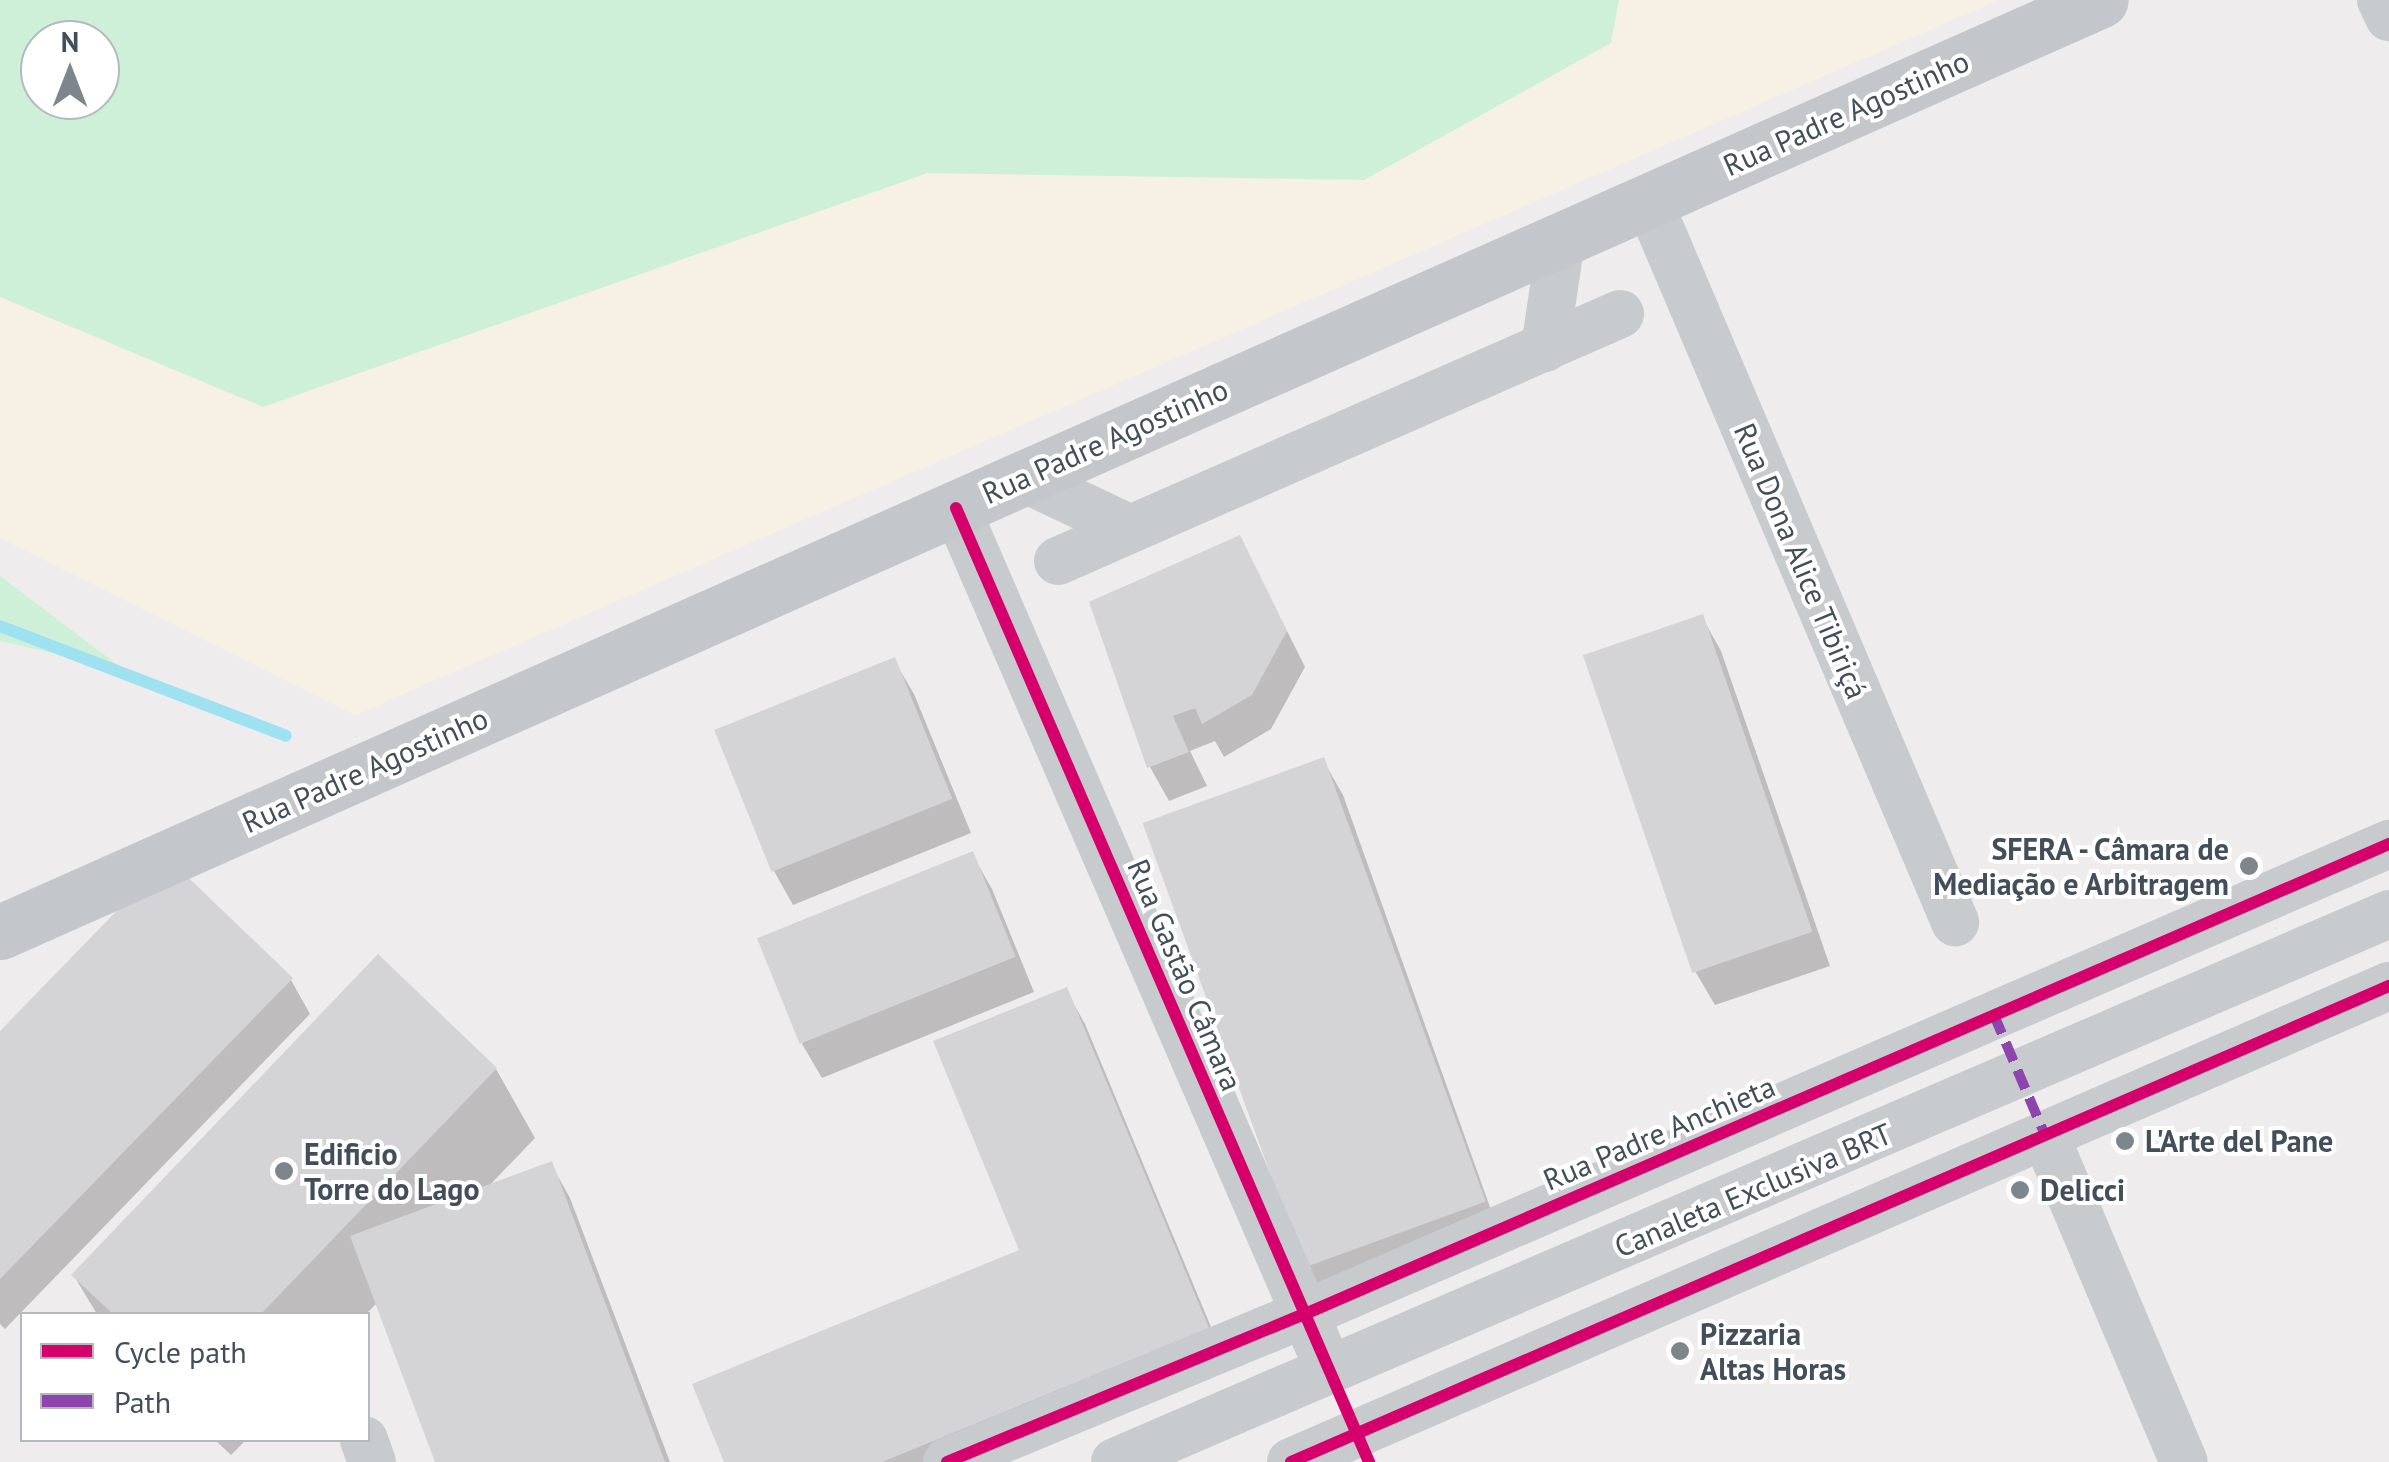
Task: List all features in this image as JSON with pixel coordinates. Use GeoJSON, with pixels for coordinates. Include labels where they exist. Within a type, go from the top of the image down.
{"type":"FeatureCollection","features":[{"type":"Feature","properties":{"kind":"main road","name":"Rua Padre Agostinho"},"geometry":{"type":"LineString","coordinates":[[0,932],[2101,0]]}},
{"type":"Feature","properties":{"kind":"street"},"geometry":{"type":"LineString","coordinates":[[2382,0],[2389,17]]}},
{"type":"Feature","properties":{"kind":"street","name":"Rua Dona Alice Tibiriçá"},"geometry":{"type":"LineString","coordinates":[[1648,200],[1955,922]]}},
{"type":"Feature","properties":{"kind":"street"},"geometry":{"type":"LineString","coordinates":[[1545,348],[1561,240]]}},
{"type":"Feature","properties":{"kind":"street"},"geometry":{"type":"LineString","coordinates":[[1058,561],[1620,314]]}},
{"type":"Feature","properties":{"kind":"street"},"geometry":{"type":"LineString","coordinates":[[1023,478],[1130,529]]}},
{"type":"Feature","properties":{"kind":"street","name":"Rua Gastão Câmara"},"geometry":{"type":"LineString","coordinates":[[956,508],[1363,1448]]}},
{"type":"Feature","properties":{"kind":"street","name":"Rua Padre Anchieta"},"geometry":{"type":"LineString","coordinates":[[947,1462],[1305,1314],[2389,844]]}},
{"type":"Feature","properties":{"kind":"street","name":"Canaleta Exclusiva BRT"},"geometry":{"type":"LineString","coordinates":[[1115,1462],[1331,1373],[2389,914]]}},
{"type":"Feature","properties":{"kind":"street"},"geometry":{"type":"LineString","coordinates":[[1291,1462],[1363,1448],[2045,1135],[2389,986]]}},
{"type":"Feature","properties":{"kind":"street"},"geometry":{"type":"LineString","coordinates":[[2045,1135],[2184,1462]]}},
{"type":"Feature","properties":{"kind":"shaded area"},"geometry":{"type":"Polygon","coordinates":[[[0,0],[1999,0],[355,715],[0,538],[0,0]]]}},
{"type":"Feature","properties":{"kind":"green space"},"geometry":{"type":"Polygon","coordinates":[[[0,0],[1619,0],[1611,43],[1364,180],[928,173],[263,407],[0,297],[0,0]]]}},
{"type":"Feature","properties":{"kind":"green space"},"geometry":{"type":"Polygon","coordinates":[[[0,576],[123,669],[0,641],[0,576]]]}},
{"type":"Feature","properties":{"kind":"building"},"geometry":{"type":"Polygon","coordinates":[[[1240,535],[1287,631],[1252,695],[1202,724],[1195,708],[1173,716],[1189,752],[1147,768],[1089,602],[1240,535]]]}},
{"type":"Feature","properties":{"kind":"building"},"geometry":{"type":"Polygon","coordinates":[[[1703,614],[1812,932],[1692,973],[1583,655],[1703,614]]]}},
{"type":"Feature","properties":{"kind":"building"},"geometry":{"type":"Polygon","coordinates":[[[895,657],[952,799],[772,872],[714,730],[895,657]]]}},
{"type":"Feature","properties":{"kind":"building"},"geometry":{"type":"Polygon","coordinates":[[[1324,757],[1486,1201],[1304,1267],[1143,823],[1324,757]]]}},
{"type":"Feature","properties":{"kind":"building"},"geometry":{"type":"Polygon","coordinates":[[[973,851],[1016,957],[800,1044],[757,938],[973,851]]]}},
{"type":"Feature","properties":{"kind":"building"},"geometry":{"type":"Polygon","coordinates":[[[168,858],[293,978],[0,1279],[0,1031],[168,858]]]}},
{"type":"Feature","properties":{"kind":"building","name":"Edificio Torre do Lago"},"geometry":{"type":"Polygon","coordinates":[[[378,954],[497,1068],[263,1312],[111,1312],[71,1275],[378,954]]]}},
{"type":"Feature","properties":{"kind":"building"},"geometry":{"type":"Polygon","coordinates":[[[1067,987],[1209,1328],[882,1462],[724,1462],[692,1384],[1019,1250],[933,1041],[1067,987]]]}},
{"type":"Feature","properties":{"kind":"building"},"geometry":{"type":"Polygon","coordinates":[[[552,1161],[665,1462],[435,1462],[350,1236],[552,1161]]]}},
{"type":"Feature","properties":{"kind":"waterway"},"geometry":{"type":"LineString","coordinates":[[0,626],[286,736]]}},
{"type":"Feature","properties":{"kind":"marked path"},"geometry":{"type":"LineString","coordinates":[[1994,1015],[2045,1135]]}},
{"type":"Feature","properties":{"kind":"cycle path"},"geometry":{"type":"LineString","coordinates":[[956,508],[1369,1462]]}},
{"type":"Feature","properties":{"kind":"cycle path"},"geometry":{"type":"LineString","coordinates":[[947,1462],[1305,1314],[2389,844]]}},
{"type":"Feature","properties":{"kind":"cycle path"},"geometry":{"type":"LineString","coordinates":[[1291,1462],[2389,986]]}},
{"type":"Feature","properties":{"kind":"place","name":"SFERA - Câmara de Mediação e Arbitragem"},"geometry":{"type":"Point","coordinates":[2249,866]}},
{"type":"Feature","properties":{"kind":"place","name":"L'Arte del Pane"},"geometry":{"type":"Point","coordinates":[2125,1141]}},
{"type":"Feature","properties":{"kind":"place","name":"Edificio Torre do Lago"},"geometry":{"type":"Point","coordinates":[284,1171]}},
{"type":"Feature","properties":{"kind":"place","name":"Delicci"},"geometry":{"type":"Point","coordinates":[2020,1190]}},
{"type":"Feature","properties":{"kind":"place","name":"Pizzaria Altas Horas"},"geometry":{"type":"Point","coordinates":[1680,1351]}}]}
